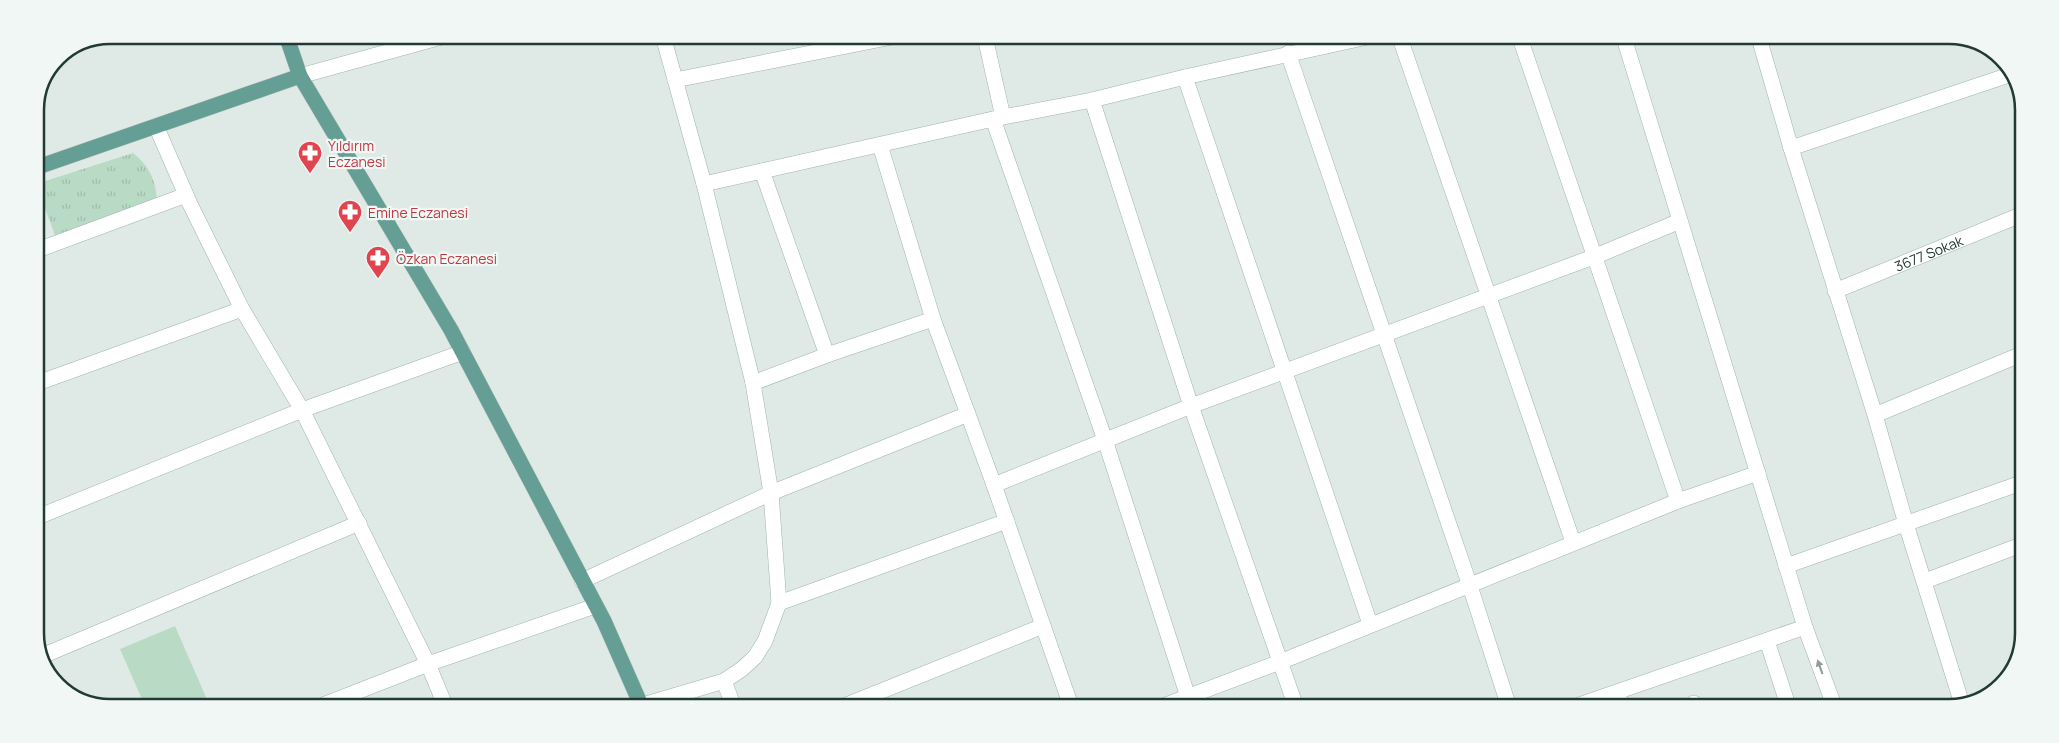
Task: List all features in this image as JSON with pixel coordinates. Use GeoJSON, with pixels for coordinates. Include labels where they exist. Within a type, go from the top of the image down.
{"type":"FeatureCollection","features":[{"type":"Feature","properties":{"kind":"main road"},"geometry":{"type":"LineString","coordinates":[[289,44],[300,76],[463,352],[596,606],[639,699]]}},
{"type":"Feature","properties":{"kind":"main road"},"geometry":{"type":"LineString","coordinates":[[44,165],[300,76]]}},
{"type":"Feature","properties":{"kind":"street"},"geometry":{"type":"LineString","coordinates":[[300,76],[416,44]]}},
{"type":"Feature","properties":{"kind":"street"},"geometry":{"type":"LineString","coordinates":[[662,699],[724,680],[755,657],[765,641],[779,603],[771,493],[753,383],[704,184],[665,44]]}},
{"type":"Feature","properties":{"kind":"street"},"geometry":{"type":"LineString","coordinates":[[675,80],[857,44]]}},
{"type":"Feature","properties":{"kind":"street"},"geometry":{"type":"LineString","coordinates":[[986,44],[998,118],[1188,697]]}},
{"type":"Feature","properties":{"kind":"street"},"geometry":{"type":"LineString","coordinates":[[704,184],[998,118],[1092,100],[1184,77],[1333,44]]}},
{"type":"Feature","properties":{"kind":"street"},"geometry":{"type":"LineString","coordinates":[[1402,44],[1573,542]]}},
{"type":"Feature","properties":{"kind":"street"},"geometry":{"type":"LineString","coordinates":[[1522,44],[1678,501]]}},
{"type":"Feature","properties":{"kind":"street"},"geometry":{"type":"LineString","coordinates":[[1626,44],[1805,627],[1832,699]]}},
{"type":"Feature","properties":{"kind":"street"},"geometry":{"type":"LineString","coordinates":[[1761,44],[1960,698]]}},
{"type":"Feature","properties":{"kind":"street"},"geometry":{"type":"LineString","coordinates":[[1288,53],[1470,586],[1506,699]]}},
{"type":"Feature","properties":{"kind":"street"},"geometry":{"type":"LineString","coordinates":[[1791,148],[2006,76]]}},
{"type":"Feature","properties":{"kind":"street"},"geometry":{"type":"LineString","coordinates":[[1184,77],[1370,624]]}},
{"type":"Feature","properties":{"kind":"street"},"geometry":{"type":"LineString","coordinates":[[1092,100],[1191,406],[1293,699]]}},
{"type":"Feature","properties":{"kind":"street"},"geometry":{"type":"LineString","coordinates":[[156,126],[186,194],[242,309],[302,410],[428,664],[443,699]]}},
{"type":"Feature","properties":{"kind":"street"},"geometry":{"type":"LineString","coordinates":[[880,144],[933,319],[1007,521],[1069,699]]}},
{"type":"Feature","properties":{"kind":"street"},"geometry":{"type":"LineString","coordinates":[[762,171],[827,355]]}},
{"type":"Feature","properties":{"kind":"street"},"geometry":{"type":"LineString","coordinates":[[44,248],[186,194]]}},
{"type":"Feature","properties":{"kind":"street","name":"3677 Sokak"},"geometry":{"type":"LineString","coordinates":[[1836,291],[2015,217]]}},
{"type":"Feature","properties":{"kind":"street"},"geometry":{"type":"LineString","coordinates":[[994,485],[1191,406],[1596,256],[1680,221]]}},
{"type":"Feature","properties":{"kind":"street"},"geometry":{"type":"LineString","coordinates":[[44,381],[242,309]]}},
{"type":"Feature","properties":{"kind":"street"},"geometry":{"type":"LineString","coordinates":[[753,383],[827,355],[933,319]]}},
{"type":"Feature","properties":{"kind":"street"},"geometry":{"type":"LineString","coordinates":[[44,514],[302,410],[463,352]]}},
{"type":"Feature","properties":{"kind":"street"},"geometry":{"type":"LineString","coordinates":[[1875,415],[2015,357]]}},
{"type":"Feature","properties":{"kind":"street"},"geometry":{"type":"LineString","coordinates":[[582,581],[771,493],[968,414]]}},
{"type":"Feature","properties":{"kind":"street"},"geometry":{"type":"LineString","coordinates":[[1182,699],[1470,586],[1573,542],[1678,501],[1758,473]]}},
{"type":"Feature","properties":{"kind":"street"},"geometry":{"type":"LineString","coordinates":[[1786,566],[2015,485]]}},
{"type":"Feature","properties":{"kind":"street"},"geometry":{"type":"LineString","coordinates":[[779,603],[1007,521]]}},
{"type":"Feature","properties":{"kind":"street"},"geometry":{"type":"LineString","coordinates":[[47,654],[359,523]]}},
{"type":"Feature","properties":{"kind":"street"},"geometry":{"type":"LineString","coordinates":[[1925,581],[2015,547]]}},
{"type":"Feature","properties":{"kind":"street"},"geometry":{"type":"LineString","coordinates":[[338,699],[428,664],[596,606]]}},
{"type":"Feature","properties":{"kind":"street"},"geometry":{"type":"LineString","coordinates":[[861,699],[1043,626]]}},
{"type":"Feature","properties":{"kind":"street"},"geometry":{"type":"LineString","coordinates":[[1596,699],[1805,627]]}},
{"type":"Feature","properties":{"kind":"street"},"geometry":{"type":"LineString","coordinates":[[1767,640],[1785,699]]}},
{"type":"Feature","properties":{"kind":"street"},"geometry":{"type":"LineString","coordinates":[[724,680],[731,699]]}},
{"type":"Feature","properties":{"kind":"street"},"geometry":{"type":"LineString","coordinates":[[1617,692],[1619,699]]}},
{"type":"Feature","properties":{"kind":"green space"},"geometry":{"type":"Polygon","coordinates":[[[133,153],[151,174],[157,201],[56,238],[44,206],[44,181],[133,153]]]}},
{"type":"Feature","properties":{"kind":"green space"},"geometry":{"type":"Polygon","coordinates":[[[175,626],[207,699],[142,699],[120,649],[175,626]]]}},
{"type":"Feature","properties":{"kind":"place","name":"Yıldırım Eczanesi"},"geometry":{"type":"Point","coordinates":[310,174]}},
{"type":"Feature","properties":{"kind":"place","name":"Emine Eczanesi"},"geometry":{"type":"Point","coordinates":[350,233]}},
{"type":"Feature","properties":{"kind":"place","name":"Özkan Eczanesi"},"geometry":{"type":"Point","coordinates":[378,279]}}]}
